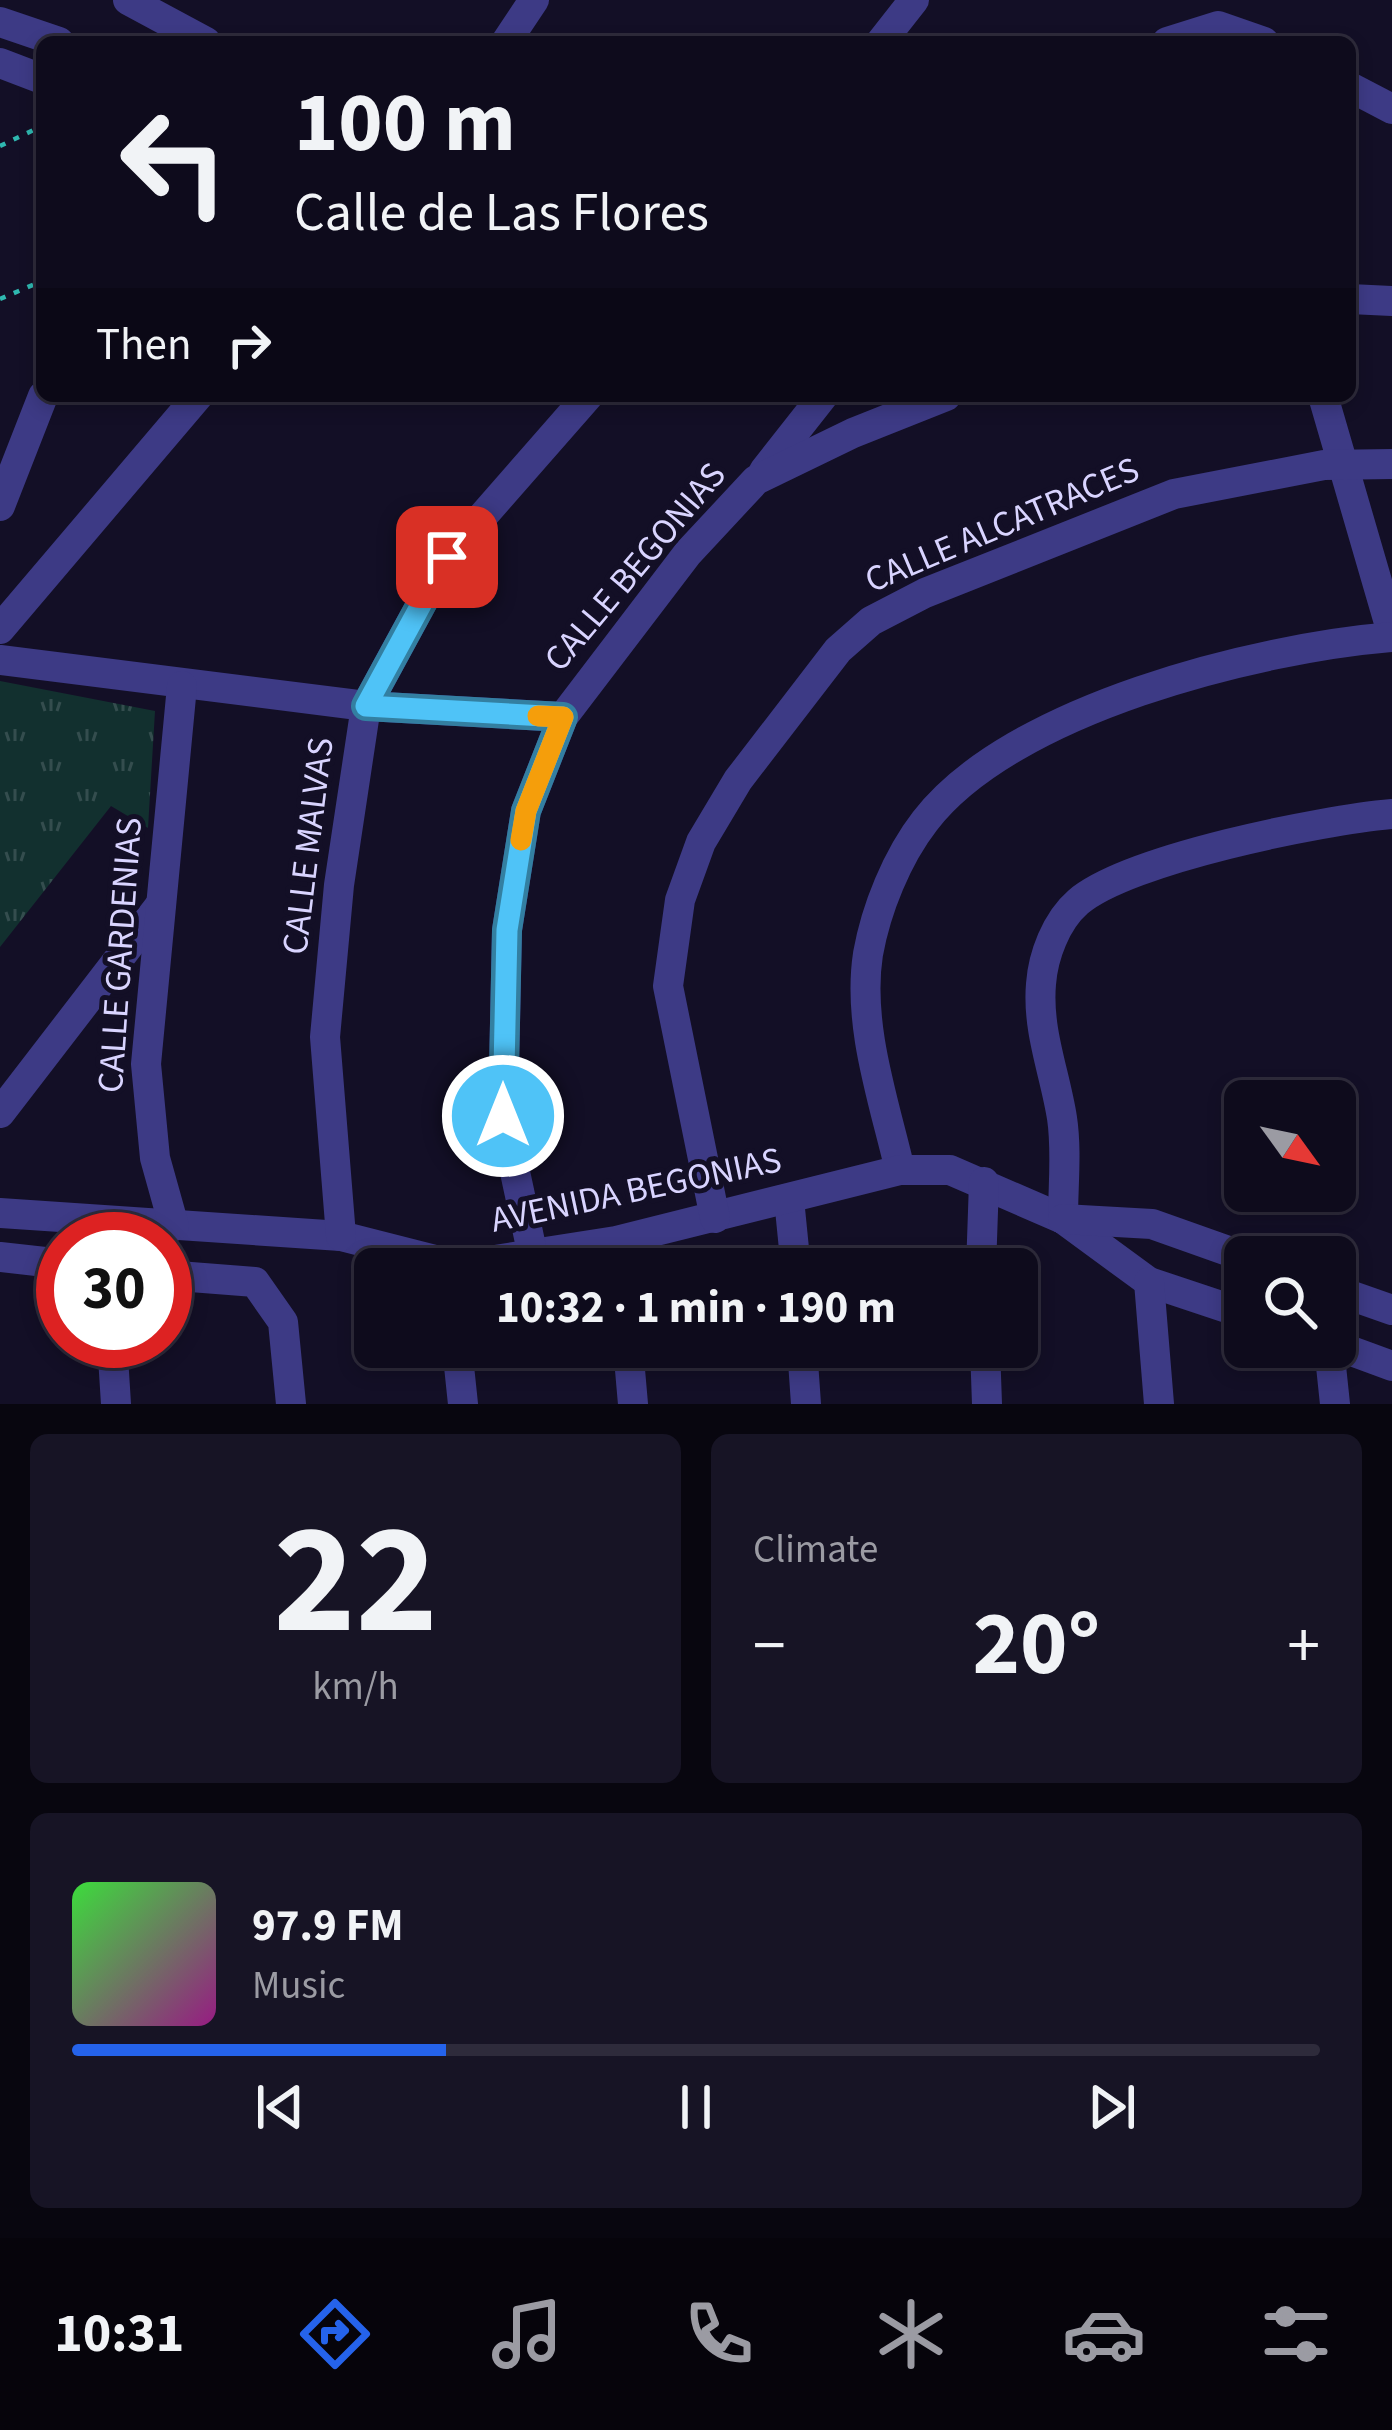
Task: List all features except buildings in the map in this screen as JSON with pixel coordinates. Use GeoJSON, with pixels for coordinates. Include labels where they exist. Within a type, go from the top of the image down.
{"type":"FeatureCollection","features":[{"type":"Feature","properties":{"kind":"street"},"geometry":{"type":"LineString","coordinates":[[128,0],[188,36]]}},
{"type":"Feature","properties":{"kind":"street"},"geometry":{"type":"LineString","coordinates":[[886,36],[914,0]]}},
{"type":"Feature","properties":{"kind":"street"},"geometry":{"type":"LineString","coordinates":[[509,36],[523,3]]}},
{"type":"Feature","properties":{"kind":"street"},"geometry":{"type":"LineString","coordinates":[[0,22],[41,36]]}},
{"type":"Feature","properties":{"kind":"street"},"geometry":{"type":"LineString","coordinates":[[1182,36],[1217,23],[1249,36]]}},
{"type":"Feature","properties":{"kind":"street"},"geometry":{"type":"LineString","coordinates":[[0,63],[36,77]]}},
{"type":"Feature","properties":{"kind":"street"},"geometry":{"type":"LineString","coordinates":[[1356,90],[1392,109]]}},
{"type":"Feature","properties":{"kind":"street"},"geometry":{"type":"LineString","coordinates":[[1356,298],[1392,301]]}},
{"type":"Feature","properties":{"kind":"street"},"geometry":{"type":"LineString","coordinates":[[0,506],[41,402]]}},
{"type":"Feature","properties":{"kind":"street"},"geometry":{"type":"LineString","coordinates":[[0,629],[193,402]]}},
{"type":"Feature","properties":{"kind":"street","name":"CALLE MALVAS"},"geometry":{"type":"LineString","coordinates":[[341,1236],[326,1037],[339,885],[366,706],[447,557],[583,402]]}},
{"type":"Feature","properties":{"kind":"street"},"geometry":{"type":"LineString","coordinates":[[756,480],[818,402]]}},
{"type":"Feature","properties":{"kind":"street","name":"CALLE BEGONIAS"},"geometry":{"type":"LineString","coordinates":[[531,1248],[503,1116],[507,930],[526,811],[563,717],[688,553],[756,480],[931,402]]}},
{"type":"Feature","properties":{"kind":"street"},"geometry":{"type":"LineString","coordinates":[[900,1170],[865,1012],[868,956],[879,909],[926,819],[1024,739],[1075,716],[1251,659],[1392,635],[1325,402]]}},
{"type":"Feature","properties":{"kind":"street","name":"CALLE ALCATRACES"},"geometry":{"type":"LineString","coordinates":[[715,1218],[668,986],[680,900],[701,842],[738,780],[814,678],[871,621],[1077,531],[1215,483],[1344,464],[1392,464]]}},
{"type":"Feature","properties":{"kind":"street"},"geometry":{"type":"LineString","coordinates":[[12,663],[366,706],[563,717]]}},
{"type":"Feature","properties":{"kind":"street","name":"CALLE GARDENIAS"},"geometry":{"type":"LineString","coordinates":[[169,1212],[147,1111],[146,1064],[182,686]]}},
{"type":"Feature","properties":{"kind":"street"},"geometry":{"type":"LineString","coordinates":[[1063,1219],[1063,1122],[1041,1024],[1041,979],[1054,934],[1076,904],[1110,881],[1292,828],[1392,814]]}},
{"type":"Feature","properties":{"kind":"street"},"geometry":{"type":"LineString","coordinates":[[0,1113],[161,904]]}},
{"type":"Feature","properties":{"kind":"street","name":"AVENIDA BEGONIAS"},"geometry":{"type":"LineString","coordinates":[[636,1248],[715,1218],[900,1170],[950,1170],[1063,1219],[1149,1282],[1224,1307]]}},
{"type":"Feature","properties":{"kind":"street"},"geometry":{"type":"LineString","coordinates":[[982,1248],[984,1183]]}},
{"type":"Feature","properties":{"kind":"street"},"geometry":{"type":"LineString","coordinates":[[789,1199],[794,1248]]}},
{"type":"Feature","properties":{"kind":"street","name":"AVENIDA BEGONIAS"},"geometry":{"type":"LineString","coordinates":[[0,1214],[36,1221]]}},
{"type":"Feature","properties":{"kind":"street","name":"AVENIDA BEGONIAS"},"geometry":{"type":"LineString","coordinates":[[1063,1219],[1152,1224],[1224,1250]]}},
{"type":"Feature","properties":{"kind":"street","name":"AVENIDA BEGONIAS"},"geometry":{"type":"LineString","coordinates":[[192,1227],[341,1236],[384,1248]]}},
{"type":"Feature","properties":{"kind":"street"},"geometry":{"type":"LineString","coordinates":[[0,1257],[36,1261]]}},
{"type":"Feature","properties":{"kind":"street"},"geometry":{"type":"LineString","coordinates":[[192,1277],[255,1282],[283,1322],[291,1404]]}},
{"type":"Feature","properties":{"kind":"street"},"geometry":{"type":"LineString","coordinates":[[1149,1282],[1160,1404]]}},
{"type":"Feature","properties":{"kind":"street"},"geometry":{"type":"LineString","coordinates":[[1356,1297],[1392,1310]]}},
{"type":"Feature","properties":{"kind":"street"},"geometry":{"type":"LineString","coordinates":[[1356,1354],[1392,1366]]}},
{"type":"Feature","properties":{"kind":"street"},"geometry":{"type":"LineString","coordinates":[[114,1368],[116,1404]]}},
{"type":"Feature","properties":{"kind":"street"},"geometry":{"type":"LineString","coordinates":[[459,1368],[463,1404]]}},
{"type":"Feature","properties":{"kind":"street"},"geometry":{"type":"LineString","coordinates":[[630,1368],[633,1404]]}},
{"type":"Feature","properties":{"kind":"street"},"geometry":{"type":"LineString","coordinates":[[803,1368],[806,1404]]}},
{"type":"Feature","properties":{"kind":"street"},"geometry":{"type":"LineString","coordinates":[[986,1368],[987,1404]]}},
{"type":"Feature","properties":{"kind":"street"},"geometry":{"type":"LineString","coordinates":[[1333,1368],[1335,1404]]}},
{"type":"Feature","properties":{"kind":"path"},"geometry":{"type":"LineString","coordinates":[[0,146],[36,129]]}},
{"type":"Feature","properties":{"kind":"path"},"geometry":{"type":"LineString","coordinates":[[0,299],[36,284]]}},
{"type":"Feature","properties":{"kind":"green space"},"geometry":{"type":"Polygon","coordinates":[[[0,681],[155,711],[148,828],[111,806],[0,947],[0,681]]]}},
{"type":"Feature","properties":{"kind":"slow traffic"},"geometry":{"type":"LineString","coordinates":[[521,840],[526,811],[563,717],[538,716]]}},
{"type":"Feature","properties":{"kind":"route"},"geometry":{"type":"LineString","coordinates":[[447,557],[366,706],[563,717],[526,811],[507,930],[503,1116]]}}]}
